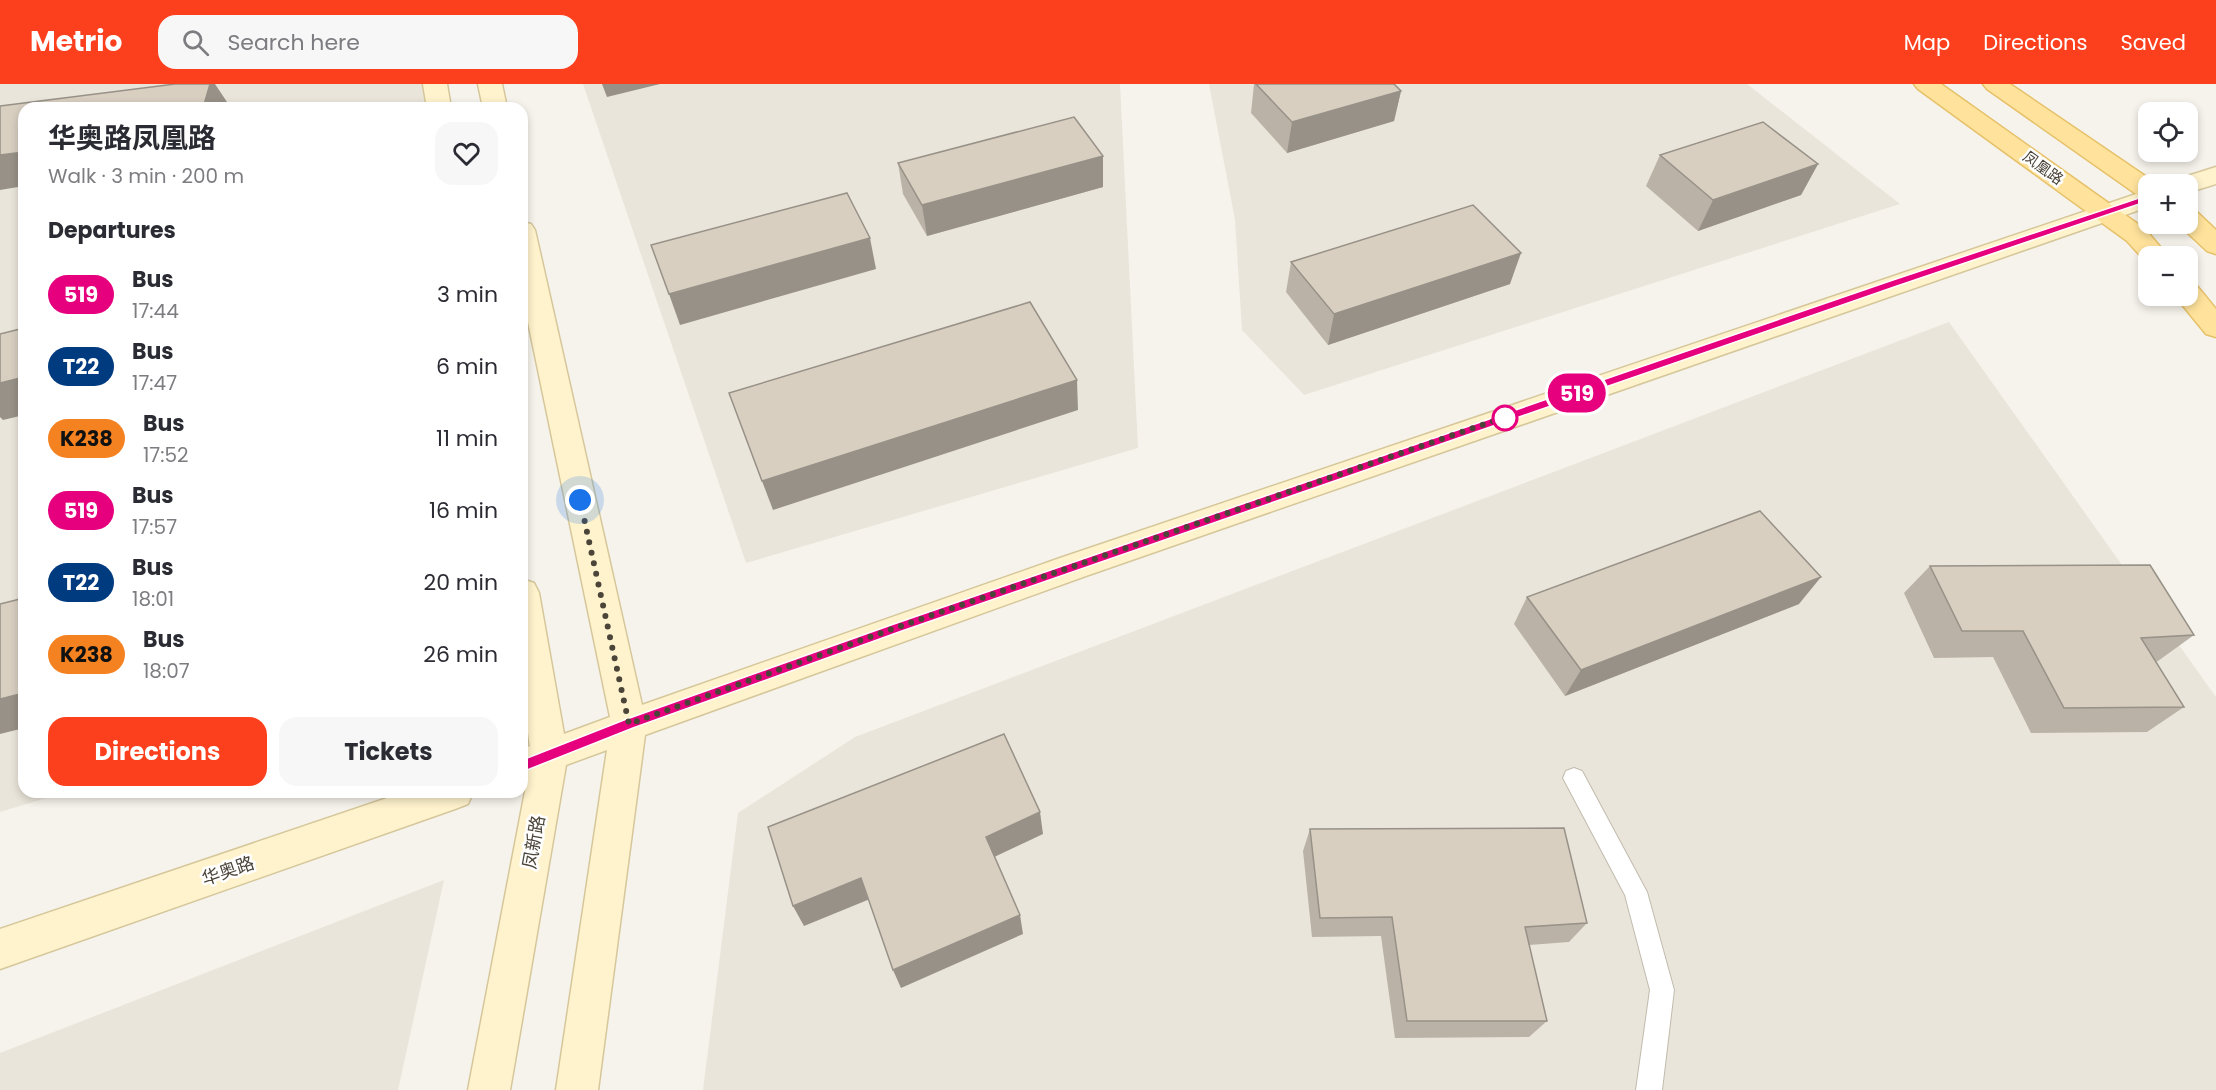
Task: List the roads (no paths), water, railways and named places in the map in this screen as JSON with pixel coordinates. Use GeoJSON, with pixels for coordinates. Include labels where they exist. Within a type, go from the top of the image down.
{"type":"FeatureCollection","features":[{"type":"Feature","properties":{"kind":"main road","name":"凤凰路"},"geometry":{"type":"LineString","coordinates":[[1926,84],[2136,235],[2146,246]]}},
{"type":"Feature","properties":{"kind":"main road"},"geometry":{"type":"LineString","coordinates":[[1995,84],[2138,183]]}},
{"type":"Feature","properties":{"kind":"main road"},"geometry":{"type":"LineString","coordinates":[[2198,225],[2216,245]]}},
{"type":"Feature","properties":{"kind":"main road"},"geometry":{"type":"LineString","coordinates":[[2198,306],[2216,327]]}},
{"type":"Feature","properties":{"kind":"street"},"geometry":{"type":"LineString","coordinates":[[435,84],[438,102]]}},
{"type":"Feature","properties":{"kind":"street"},"geometry":{"type":"LineString","coordinates":[[490,84],[494,102]]}},
{"type":"Feature","properties":{"kind":"street"},"geometry":{"type":"LineString","coordinates":[[2198,181],[2216,175]]}},
{"type":"Feature","properties":{"kind":"street"},"geometry":{"type":"LineString","coordinates":[[536,761],[629,724],[895,628],[2138,202]]}},
{"type":"Feature","properties":{"kind":"street"},"geometry":{"type":"LineString","coordinates":[[528,258],[629,724],[577,1090]]}},
{"type":"Feature","properties":{"kind":"street","name":"凤新路"},"geometry":{"type":"LineString","coordinates":[[489,1090],[536,761],[528,665]]}},
{"type":"Feature","properties":{"kind":"street","name":"华奥路"},"geometry":{"type":"LineString","coordinates":[[0,949],[438,798]]}},
{"type":"Feature","properties":{"kind":"lane"},"geometry":{"type":"LineString","coordinates":[[1574,778],[1636,892],[1662,990],[1649,1090]]}}]}
